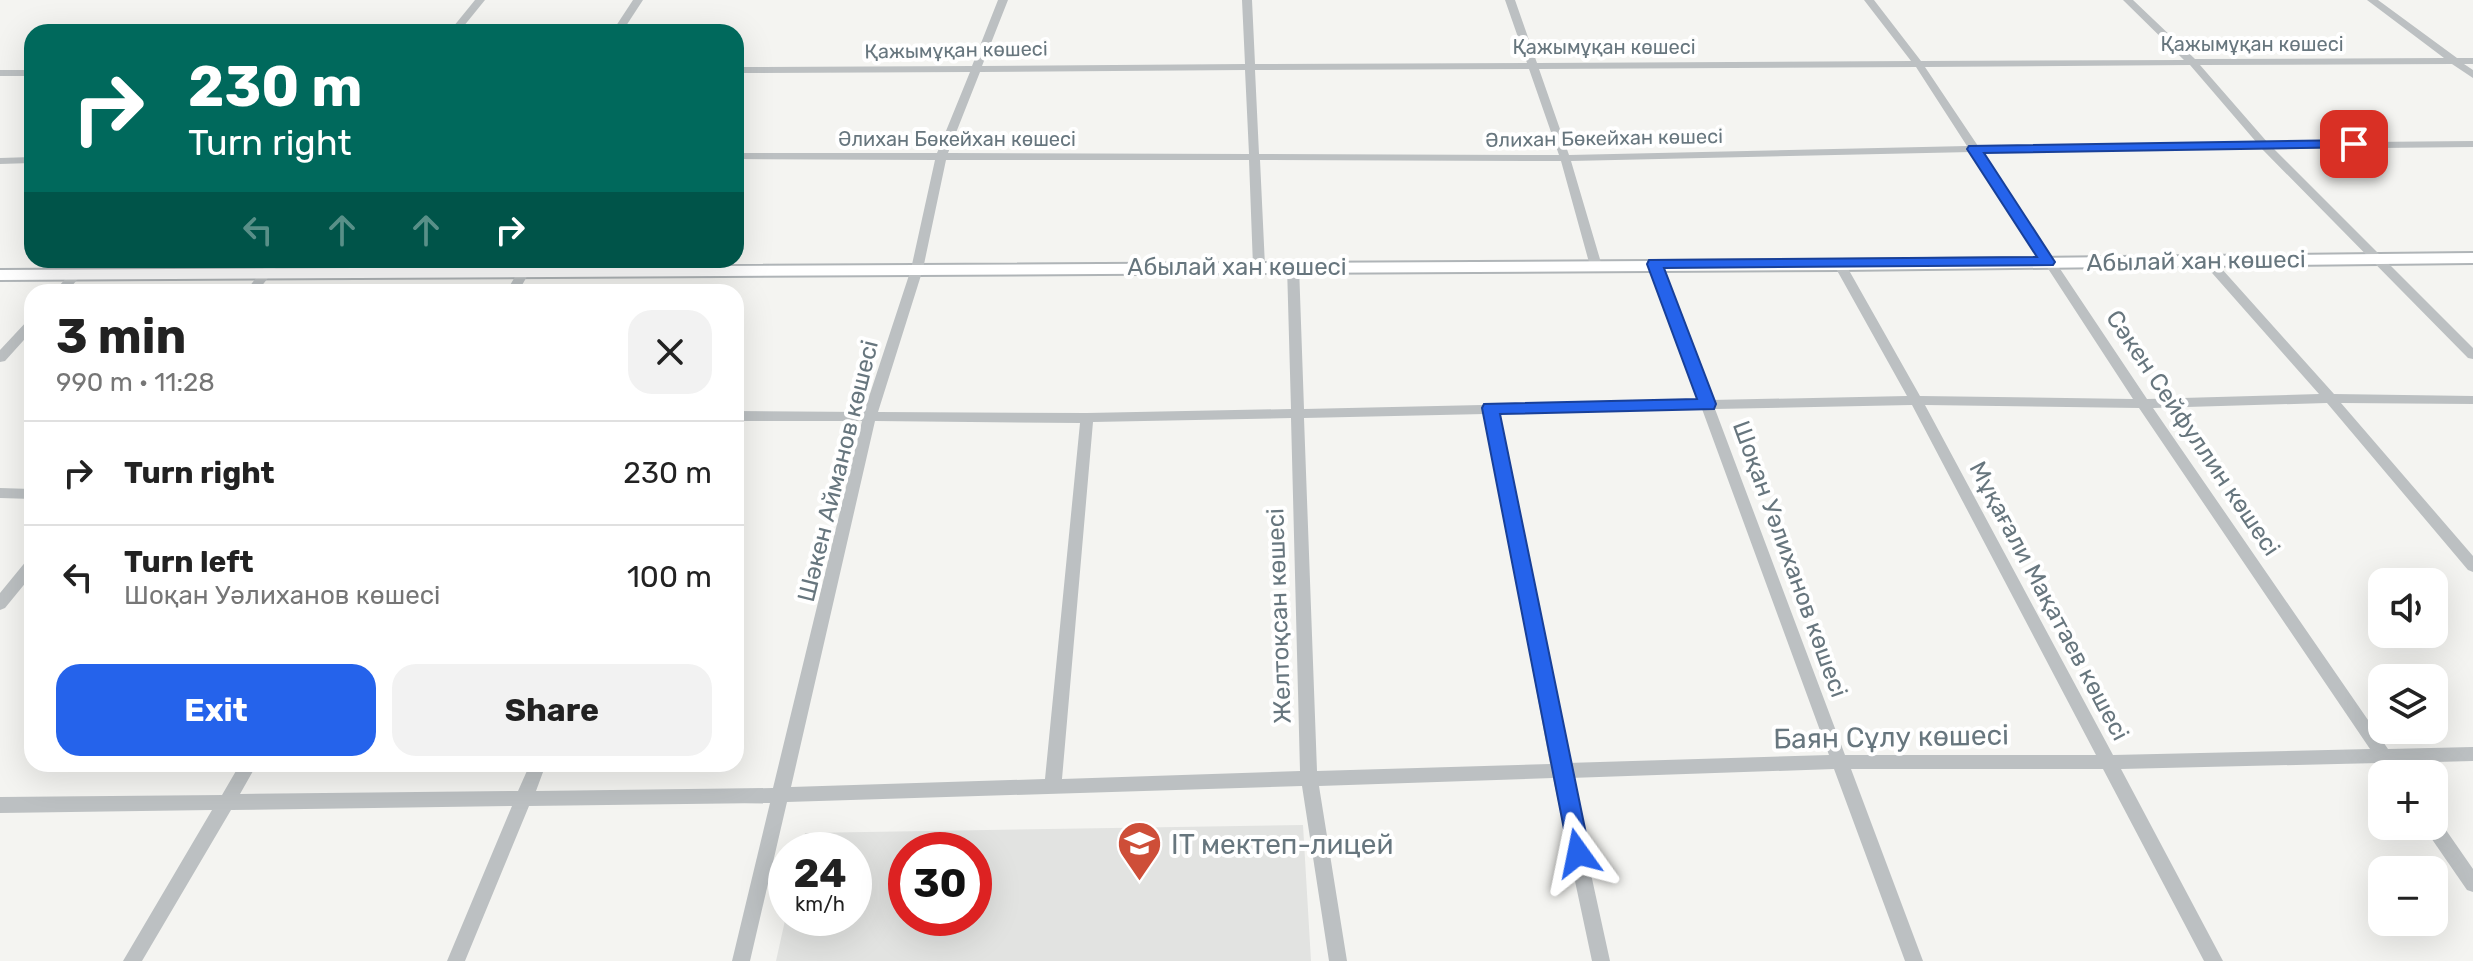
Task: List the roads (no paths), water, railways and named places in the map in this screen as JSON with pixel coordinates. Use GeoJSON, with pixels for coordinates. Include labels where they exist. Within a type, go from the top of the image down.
{"type":"FeatureCollection","features":[{"type":"Feature","properties":{"kind":"street"},"geometry":{"type":"LineString","coordinates":[[460,24],[480,0]]}},
{"type":"Feature","properties":{"kind":"street"},"geometry":{"type":"LineString","coordinates":[[622,24],[638,0]]}},
{"type":"Feature","properties":{"kind":"street","name":"Шәкен Айманов көшесі"},"geometry":{"type":"LineString","coordinates":[[741,961],[869,418],[917,269],[941,157],[1003,0]]}},
{"type":"Feature","properties":{"kind":"street"},"geometry":{"type":"LineString","coordinates":[[1247,0],[1259,266]]}},
{"type":"Feature","properties":{"kind":"street"},"geometry":{"type":"LineString","coordinates":[[1510,0],[1565,158],[1596,266]]}},
{"type":"Feature","properties":{"kind":"street","name":"Сәкен Сейфуллин көшесі"},"geometry":{"type":"LineString","coordinates":[[1869,0],[1918,63],[2143,404],[2386,760]]}},
{"type":"Feature","properties":{"kind":"street"},"geometry":{"type":"LineString","coordinates":[[2128,0],[2193,63],[2264,145],[2473,355]]}},
{"type":"Feature","properties":{"kind":"street"},"geometry":{"type":"LineString","coordinates":[[2372,0],[2473,75]]}},
{"type":"Feature","properties":{"kind":"street","name":"Қажымұқан көшесі"},"geometry":{"type":"LineString","coordinates":[[744,70],[2473,61]]}},
{"type":"Feature","properties":{"kind":"street"},"geometry":{"type":"LineString","coordinates":[[0,73],[24,73]]}},
{"type":"Feature","properties":{"kind":"street","name":"Әлихан Бөкейхан көшесі"},"geometry":{"type":"LineString","coordinates":[[744,156],[1565,158],[1974,149],[2473,144]]}},
{"type":"Feature","properties":{"kind":"street"},"geometry":{"type":"LineString","coordinates":[[0,161],[24,160]]}},
{"type":"Feature","properties":{"kind":"street","name":"Абылай хан көшесі"},"geometry":{"type":"LineString","coordinates":[[475,268],[523,273],[2473,258]]}},
{"type":"Feature","properties":{"kind":"street"},"geometry":{"type":"LineString","coordinates":[[2209,262],[2473,566]]}},
{"type":"Feature","properties":{"kind":"street","name":"Шоқан Уәлиханов көшесі"},"geometry":{"type":"LineString","coordinates":[[1654,264],[1914,961]]}},
{"type":"Feature","properties":{"kind":"street","name":"Мұқағали Мақатаев көшесі"},"geometry":{"type":"LineString","coordinates":[[1840,265],[1916,400],[2214,961]]}},
{"type":"Feature","properties":{"kind":"street","name":"Желтоқсан көшесі"},"geometry":{"type":"LineString","coordinates":[[1293,266],[1309,779],[1338,961]]}},
{"type":"Feature","properties":{"kind":"street","name":"Абылай хан көшесі"},"geometry":{"type":"LineString","coordinates":[[0,275],[246,268]]}},
{"type":"Feature","properties":{"kind":"street"},"geometry":{"type":"LineString","coordinates":[[257,284],[270,268]]}},
{"type":"Feature","properties":{"kind":"street"},"geometry":{"type":"LineString","coordinates":[[517,284],[523,273]]}},
{"type":"Feature","properties":{"kind":"street"},"geometry":{"type":"LineString","coordinates":[[67,284],[75,275]]}},
{"type":"Feature","properties":{"kind":"street"},"geometry":{"type":"LineString","coordinates":[[0,358],[24,332]]}},
{"type":"Feature","properties":{"kind":"street"},"geometry":{"type":"LineString","coordinates":[[744,416],[1087,418],[1916,400],[2143,404],[2330,398],[2473,400]]}},
{"type":"Feature","properties":{"kind":"street"},"geometry":{"type":"LineString","coordinates":[[1491,408],[1560,772],[1601,961]]}},
{"type":"Feature","properties":{"kind":"street"},"geometry":{"type":"LineString","coordinates":[[1053,788],[1087,418]]}},
{"type":"Feature","properties":{"kind":"street"},"geometry":{"type":"LineString","coordinates":[[0,493],[24,494]]}},
{"type":"Feature","properties":{"kind":"street"},"geometry":{"type":"LineString","coordinates":[[0,604],[24,574]]}},
{"type":"Feature","properties":{"kind":"street","name":"Баян Сұлу көшесі"},"geometry":{"type":"LineString","coordinates":[[0,805],[782,795],[1840,762],[2106,762],[2473,754]]}},
{"type":"Feature","properties":{"kind":"street"},"geometry":{"type":"LineString","coordinates":[[132,961],[245,772]]}},
{"type":"Feature","properties":{"kind":"street"},"geometry":{"type":"LineString","coordinates":[[456,961],[535,772]]}},
{"type":"Feature","properties":{"kind":"street"},"geometry":{"type":"LineString","coordinates":[[2443,840],[2473,884]]}},
{"type":"Feature","properties":{"kind":"place","name":"IT мектеп-лицей"},"geometry":{"type":"Point","coordinates":[1140,883]}}]}
